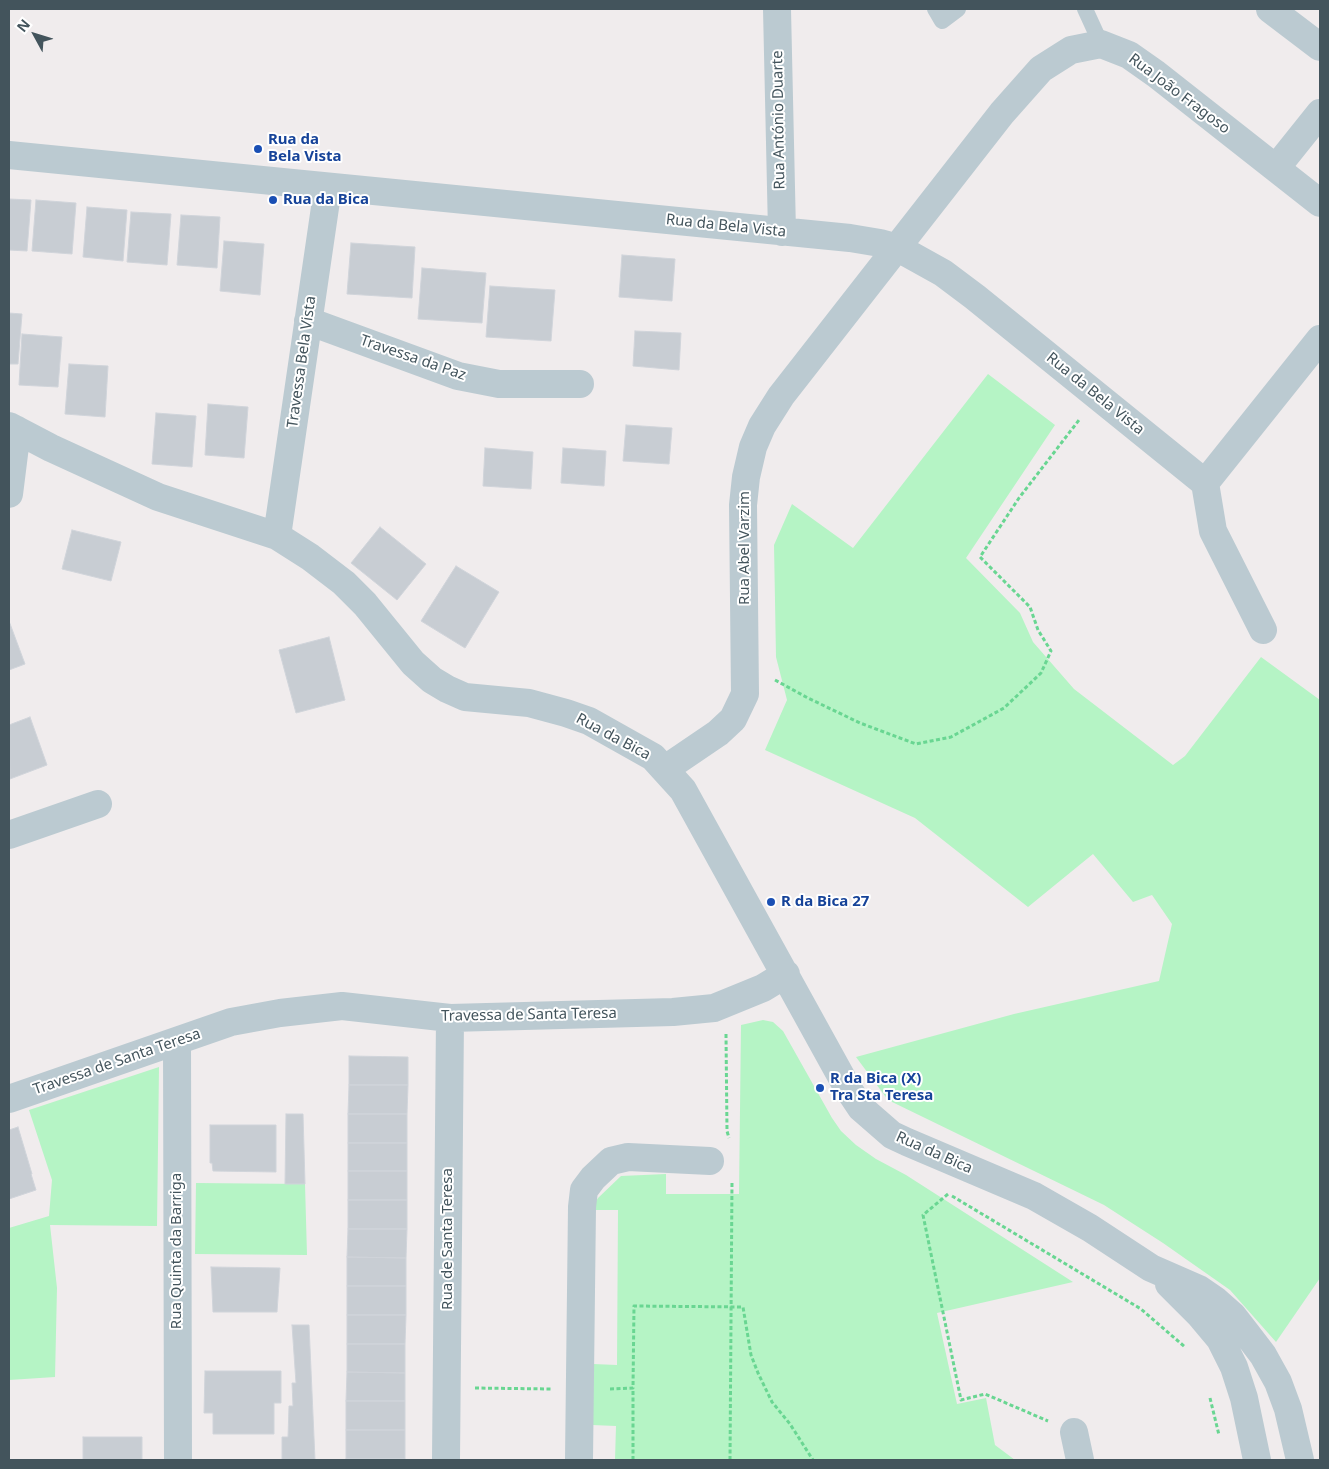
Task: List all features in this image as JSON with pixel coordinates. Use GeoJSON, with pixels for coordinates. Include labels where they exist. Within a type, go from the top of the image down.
{"type":"FeatureCollection","features":[{"type":"Feature","properties":{"kind":"street","name":"Rua António Duarte"},"geometry":{"type":"LineString","coordinates":[[777,9],[782,232]]}},
{"type":"Feature","properties":{"kind":"street"},"geometry":{"type":"LineString","coordinates":[[1270,9],[1320,47]]}},
{"type":"Feature","properties":{"kind":"street","name":"Rua João Fragoso"},"geometry":{"type":"LineString","coordinates":[[1101,44],[1129,55],[1156,74],[1320,203]]}},
{"type":"Feature","properties":{"kind":"street"},"geometry":{"type":"LineString","coordinates":[[898,248],[1002,114],[1041,69],[1072,50],[1101,44]]}},
{"type":"Feature","properties":{"kind":"street"},"geometry":{"type":"LineString","coordinates":[[1276,168],[1320,113]]}},
{"type":"Feature","properties":{"kind":"street","name":"Rua da Bela Vista"},"geometry":{"type":"LineString","coordinates":[[9,155],[850,238],[880,243],[898,248],[943,273],[1205,483]]}},
{"type":"Feature","properties":{"kind":"street","name":"Travessa Bela Vista"},"geometry":{"type":"LineString","coordinates":[[277,536],[328,187]]}},
{"type":"Feature","properties":{"kind":"street","name":"Rua Abel Varzim"},"geometry":{"type":"LineString","coordinates":[[665,769],[718,734],[733,720],[745,694],[743,505],[746,477],[753,447],[762,426],[781,396],[898,248]]}},
{"type":"Feature","properties":{"kind":"street","name":"Travessa da Paz"},"geometry":{"type":"LineString","coordinates":[[308,321],[458,376],[499,384],[580,384]]}},
{"type":"Feature","properties":{"kind":"street"},"geometry":{"type":"LineString","coordinates":[[1263,630],[1213,531],[1205,483],[1320,339]]}},
{"type":"Feature","properties":{"kind":"street"},"geometry":{"type":"LineString","coordinates":[[9,494],[13,428]]}},
{"type":"Feature","properties":{"kind":"street","name":"Rua da Bica"},"geometry":{"type":"LineString","coordinates":[[13,428],[51,448],[158,497],[277,536],[310,557],[344,583],[365,604],[413,663],[432,680],[447,689],[464,696],[529,703],[589,721],[653,757],[683,790],[861,1108],[882,1128],[907,1142],[1034,1196],[1090,1228],[1151,1268],[1199,1289],[1215,1300],[1233,1316],[1247,1334],[1263,1355],[1278,1382],[1288,1409],[1300,1460]]}},
{"type":"Feature","properties":{"kind":"street"},"geometry":{"type":"LineString","coordinates":[[9,835],[98,804]]}},
{"type":"Feature","properties":{"kind":"street","name":"Travessa de Santa Teresa"},"geometry":{"type":"LineString","coordinates":[[9,1099],[231,1022],[280,1013],[342,1006],[450,1018],[673,1012],[714,1008],[763,988],[786,974]]}},
{"type":"Feature","properties":{"kind":"street","name":"Rua de Santa Teresa"},"geometry":{"type":"LineString","coordinates":[[446,1460],[450,1018]]}},
{"type":"Feature","properties":{"kind":"street","name":"Rua Quinta da Barriga"},"geometry":{"type":"LineString","coordinates":[[177,1042],[178,1460]]}},
{"type":"Feature","properties":{"kind":"street"},"geometry":{"type":"LineString","coordinates":[[579,1460],[582,1207],[584,1190],[592,1178],[611,1161],[628,1157],[710,1161]]}},
{"type":"Feature","properties":{"kind":"street","name":"Rua da Bica"},"geometry":{"type":"LineString","coordinates":[[1151,1268],[1199,1314],[1220,1339],[1234,1367],[1244,1398],[1257,1460]]}},
{"type":"Feature","properties":{"kind":"street"},"geometry":{"type":"LineString","coordinates":[[1074,1432],[1080,1460]]}},
{"type":"Feature","properties":{"kind":"lane"},"geometry":{"type":"LineString","coordinates":[[936,9],[942,21],[958,9]]}},
{"type":"Feature","properties":{"kind":"lane"},"geometry":{"type":"LineString","coordinates":[[1085,9],[1101,44]]}},
{"type":"Feature","properties":{"kind":"path"},"geometry":{"type":"LineString","coordinates":[[780,683],[860,723],[916,744],[951,737],[1004,708],[1041,672],[1051,651],[1038,630],[1030,607],[980,557],[1019,498],[1096,395]]}},
{"type":"Feature","properties":{"kind":"path"},"geometry":{"type":"LineString","coordinates":[[726,1027],[727,1131],[729,1140]]}},
{"type":"Feature","properties":{"kind":"path"},"geometry":{"type":"LineString","coordinates":[[730,1460],[732,1177]]}},
{"type":"Feature","properties":{"kind":"path"},"geometry":{"type":"LineString","coordinates":[[940,1189],[1141,1309],[1186,1348]]}},
{"type":"Feature","properties":{"kind":"path"},"geometry":{"type":"LineString","coordinates":[[948,1194],[923,1215],[961,1400],[985,1394],[1074,1432]]}},
{"type":"Feature","properties":{"kind":"path"},"geometry":{"type":"LineString","coordinates":[[633,1460],[634,1306],[742,1307],[751,1355],[758,1373],[772,1402],[813,1460]]}},
{"type":"Feature","properties":{"kind":"path"},"geometry":{"type":"LineString","coordinates":[[447,1388],[634,1388]]}},
{"type":"Feature","properties":{"kind":"path"},"geometry":{"type":"LineString","coordinates":[[1210,1397],[1220,1442]]}},
{"type":"Feature","properties":{"kind":"green space"},"geometry":{"type":"Polygon","coordinates":[[[988,374],[1055,425],[966,558],[1020,613],[1033,642],[1074,689],[1173,765],[1185,756],[1261,657],[1320,700],[1320,1278],[1276,1342],[1230,1290],[1163,1243],[1104,1205],[888,1100],[856,1057],[1014,1014],[1159,981],[1172,924],[1152,895],[1133,902],[1093,854],[1028,907],[915,818],[765,750],[787,700],[776,657],[774,545],[792,504],[853,548],[988,374]]]}},
{"type":"Feature","properties":{"kind":"green space"},"geometry":{"type":"Polygon","coordinates":[[[763,1020],[773,1022],[783,1031],[832,1118],[841,1131],[856,1145],[1073,1282],[937,1313],[957,1404],[986,1398],[995,1445],[1015,1460],[615,1460],[616,1426],[592,1425],[593,1364],[617,1365],[618,1210],[594,1210],[595,1203],[621,1176],[666,1174],[666,1194],[739,1194],[741,1025],[763,1020]]]}},
{"type":"Feature","properties":{"kind":"green space"},"geometry":{"type":"Polygon","coordinates":[[[159,1067],[157,1226],[50,1225],[57,1288],[55,1377],[9,1380],[9,1228],[49,1216],[52,1180],[29,1110],[159,1067]]]}},
{"type":"Feature","properties":{"kind":"green space"},"geometry":{"type":"Polygon","coordinates":[[[196,1183],[305,1184],[307,1255],[195,1254],[196,1183]]]}},
{"type":"Feature","properties":{"kind":"building"},"geometry":{"type":"Polygon","coordinates":[[[9,199],[31,200],[27,251],[9,250],[9,199]]]}},
{"type":"Feature","properties":{"kind":"building"},"geometry":{"type":"Polygon","coordinates":[[[36,200],[76,203],[72,254],[32,251],[36,200]]]}},
{"type":"Feature","properties":{"kind":"building"},"geometry":{"type":"Polygon","coordinates":[[[87,207],[127,210],[123,261],[83,257],[87,207]]]}},
{"type":"Feature","properties":{"kind":"building"},"geometry":{"type":"Polygon","coordinates":[[[131,212],[171,214],[167,265],[127,262],[131,212]]]}},
{"type":"Feature","properties":{"kind":"building"},"geometry":{"type":"Polygon","coordinates":[[[181,215],[220,217],[217,268],[177,265],[181,215]]]}},
{"type":"Feature","properties":{"kind":"building"},"geometry":{"type":"Polygon","coordinates":[[[224,241],[264,244],[260,295],[220,291],[224,241]]]}},
{"type":"Feature","properties":{"kind":"building"},"geometry":{"type":"Polygon","coordinates":[[[351,243],[415,247],[412,298],[347,294],[351,243]]]}},
{"type":"Feature","properties":{"kind":"building"},"geometry":{"type":"Polygon","coordinates":[[[622,255],[675,259],[672,301],[619,297],[622,255]]]}},
{"type":"Feature","properties":{"kind":"building"},"geometry":{"type":"Polygon","coordinates":[[[422,268],[486,273],[482,323],[418,319],[422,268]]]}},
{"type":"Feature","properties":{"kind":"building"},"geometry":{"type":"Polygon","coordinates":[[[490,286],[555,290],[551,341],[486,337],[490,286]]]}},
{"type":"Feature","properties":{"kind":"building"},"geometry":{"type":"Polygon","coordinates":[[[9,313],[22,314],[18,364],[9,364],[9,313]]]}},
{"type":"Feature","properties":{"kind":"building"},"geometry":{"type":"Polygon","coordinates":[[[635,331],[681,333],[679,370],[633,366],[635,331]]]}},
{"type":"Feature","properties":{"kind":"building"},"geometry":{"type":"Polygon","coordinates":[[[22,334],[62,337],[58,387],[19,385],[22,334]]]}},
{"type":"Feature","properties":{"kind":"building"},"geometry":{"type":"Polygon","coordinates":[[[69,364],[108,366],[105,417],[65,414],[69,364]]]}},
{"type":"Feature","properties":{"kind":"building"},"geometry":{"type":"Polygon","coordinates":[[[208,404],[248,407],[244,458],[205,455],[208,404]]]}},
{"type":"Feature","properties":{"kind":"building"},"geometry":{"type":"Polygon","coordinates":[[[156,413],[196,416],[192,467],[152,464],[156,413]]]}},
{"type":"Feature","properties":{"kind":"building"},"geometry":{"type":"Polygon","coordinates":[[[626,425],[672,428],[669,464],[623,461],[626,425]]]}},
{"type":"Feature","properties":{"kind":"building"},"geometry":{"type":"Polygon","coordinates":[[[485,448],[533,452],[531,489],[483,486],[485,448]]]}},
{"type":"Feature","properties":{"kind":"building"},"geometry":{"type":"Polygon","coordinates":[[[563,448],[606,451],[604,486],[561,483],[563,448]]]}},
{"type":"Feature","properties":{"kind":"building"},"geometry":{"type":"Polygon","coordinates":[[[380,527],[426,564],[397,600],[351,563],[380,527]]]}},
{"type":"Feature","properties":{"kind":"building"},"geometry":{"type":"Polygon","coordinates":[[[72,530],[121,542],[111,581],[62,569],[72,530]]]}},
{"type":"Feature","properties":{"kind":"building"},"geometry":{"type":"Polygon","coordinates":[[[456,566],[499,592],[465,648],[421,621],[456,566]]]}},
{"type":"Feature","properties":{"kind":"building"},"geometry":{"type":"Polygon","coordinates":[[[9,621],[25,664],[9,670],[9,621]]]}},
{"type":"Feature","properties":{"kind":"building"},"geometry":{"type":"Polygon","coordinates":[[[329,637],[345,700],[296,713],[279,650],[329,637]]]}},
{"type":"Feature","properties":{"kind":"building"},"geometry":{"type":"Polygon","coordinates":[[[30,717],[47,765],[10,779],[9,725],[30,717]]]}},
{"type":"Feature","properties":{"kind":"building"},"geometry":{"type":"Polygon","coordinates":[[[349,1056],[408,1057],[408,1085],[349,1085],[349,1056]]]}},
{"type":"Feature","properties":{"kind":"building"},"geometry":{"type":"Polygon","coordinates":[[[349,1085],[408,1085],[407,1114],[348,1114],[349,1085]]]}},
{"type":"Feature","properties":{"kind":"building"},"geometry":{"type":"Polygon","coordinates":[[[286,1114],[303,1114],[305,1184],[285,1184],[286,1114]]]}},
{"type":"Feature","properties":{"kind":"building"},"geometry":{"type":"Polygon","coordinates":[[[348,1114],[407,1114],[407,1143],[348,1143],[348,1114]]]}},
{"type":"Feature","properties":{"kind":"building"},"geometry":{"type":"Polygon","coordinates":[[[210,1125],[276,1125],[276,1172],[213,1171],[212,1163],[210,1163],[210,1125]]]}},
{"type":"Feature","properties":{"kind":"building"},"geometry":{"type":"Polygon","coordinates":[[[18,1127],[36,1190],[9,1199],[9,1130],[18,1127]]]}},
{"type":"Feature","properties":{"kind":"building"},"geometry":{"type":"Polygon","coordinates":[[[348,1143],[407,1143],[407,1171],[348,1171],[348,1143]]]}},
{"type":"Feature","properties":{"kind":"building"},"geometry":{"type":"Polygon","coordinates":[[[348,1171],[407,1171],[407,1200],[348,1200],[348,1171]]]}},
{"type":"Feature","properties":{"kind":"building"},"geometry":{"type":"Polygon","coordinates":[[[348,1200],[407,1200],[407,1229],[348,1229],[348,1200]]]}},
{"type":"Feature","properties":{"kind":"building"},"geometry":{"type":"Polygon","coordinates":[[[348,1229],[407,1229],[406,1258],[347,1257],[348,1229]]]}},
{"type":"Feature","properties":{"kind":"building"},"geometry":{"type":"Polygon","coordinates":[[[347,1257],[406,1258],[406,1286],[347,1286],[347,1257]]]}},
{"type":"Feature","properties":{"kind":"building"},"geometry":{"type":"Polygon","coordinates":[[[211,1267],[280,1268],[277,1312],[213,1312],[211,1267]]]}},
{"type":"Feature","properties":{"kind":"building"},"geometry":{"type":"Polygon","coordinates":[[[347,1286],[406,1286],[406,1315],[347,1315],[347,1286]]]}},
{"type":"Feature","properties":{"kind":"building"},"geometry":{"type":"Polygon","coordinates":[[[347,1315],[406,1315],[405,1344],[347,1344],[347,1315]]]}},
{"type":"Feature","properties":{"kind":"building"},"geometry":{"type":"Polygon","coordinates":[[[292,1325],[309,1325],[315,1460],[282,1460],[282,1437],[288,1437],[289,1406],[293,1406],[292,1383],[296,1383],[292,1325]]]}},
{"type":"Feature","properties":{"kind":"building"},"geometry":{"type":"Polygon","coordinates":[[[347,1344],[405,1344],[405,1373],[347,1372],[347,1344]]]}},
{"type":"Feature","properties":{"kind":"building"},"geometry":{"type":"Polygon","coordinates":[[[205,1371],[281,1371],[281,1403],[274,1403],[274,1434],[213,1434],[213,1413],[204,1413],[205,1371]]]}},
{"type":"Feature","properties":{"kind":"building"},"geometry":{"type":"Polygon","coordinates":[[[347,1372],[405,1373],[405,1401],[346,1401],[347,1372]]]}},
{"type":"Feature","properties":{"kind":"building"},"geometry":{"type":"Polygon","coordinates":[[[346,1401],[405,1401],[405,1430],[346,1430],[346,1401]]]}},
{"type":"Feature","properties":{"kind":"building"},"geometry":{"type":"Polygon","coordinates":[[[346,1430],[405,1430],[405,1459],[346,1459],[346,1430]]]}},
{"type":"Feature","properties":{"kind":"building"},"geometry":{"type":"Polygon","coordinates":[[[83,1437],[142,1437],[142,1460],[83,1460],[83,1437]]]}},
{"type":"Feature","properties":{"kind":"building"},"geometry":{"type":"Polygon","coordinates":[[[405,1459],[405,1460],[346,1460],[405,1459]]]}},
{"type":"Feature","properties":{"kind":"place","name":"Rua da Bela Vista"},"geometry":{"type":"Point","coordinates":[258,149]}},
{"type":"Feature","properties":{"kind":"place","name":"Rua da Bica"},"geometry":{"type":"Point","coordinates":[273,200]}},
{"type":"Feature","properties":{"kind":"place","name":"R da Bica 27"},"geometry":{"type":"Point","coordinates":[771,902]}},
{"type":"Feature","properties":{"kind":"place","name":"R da Bica (X) Tra Sta Teresa"},"geometry":{"type":"Point","coordinates":[820,1088]}}]}
